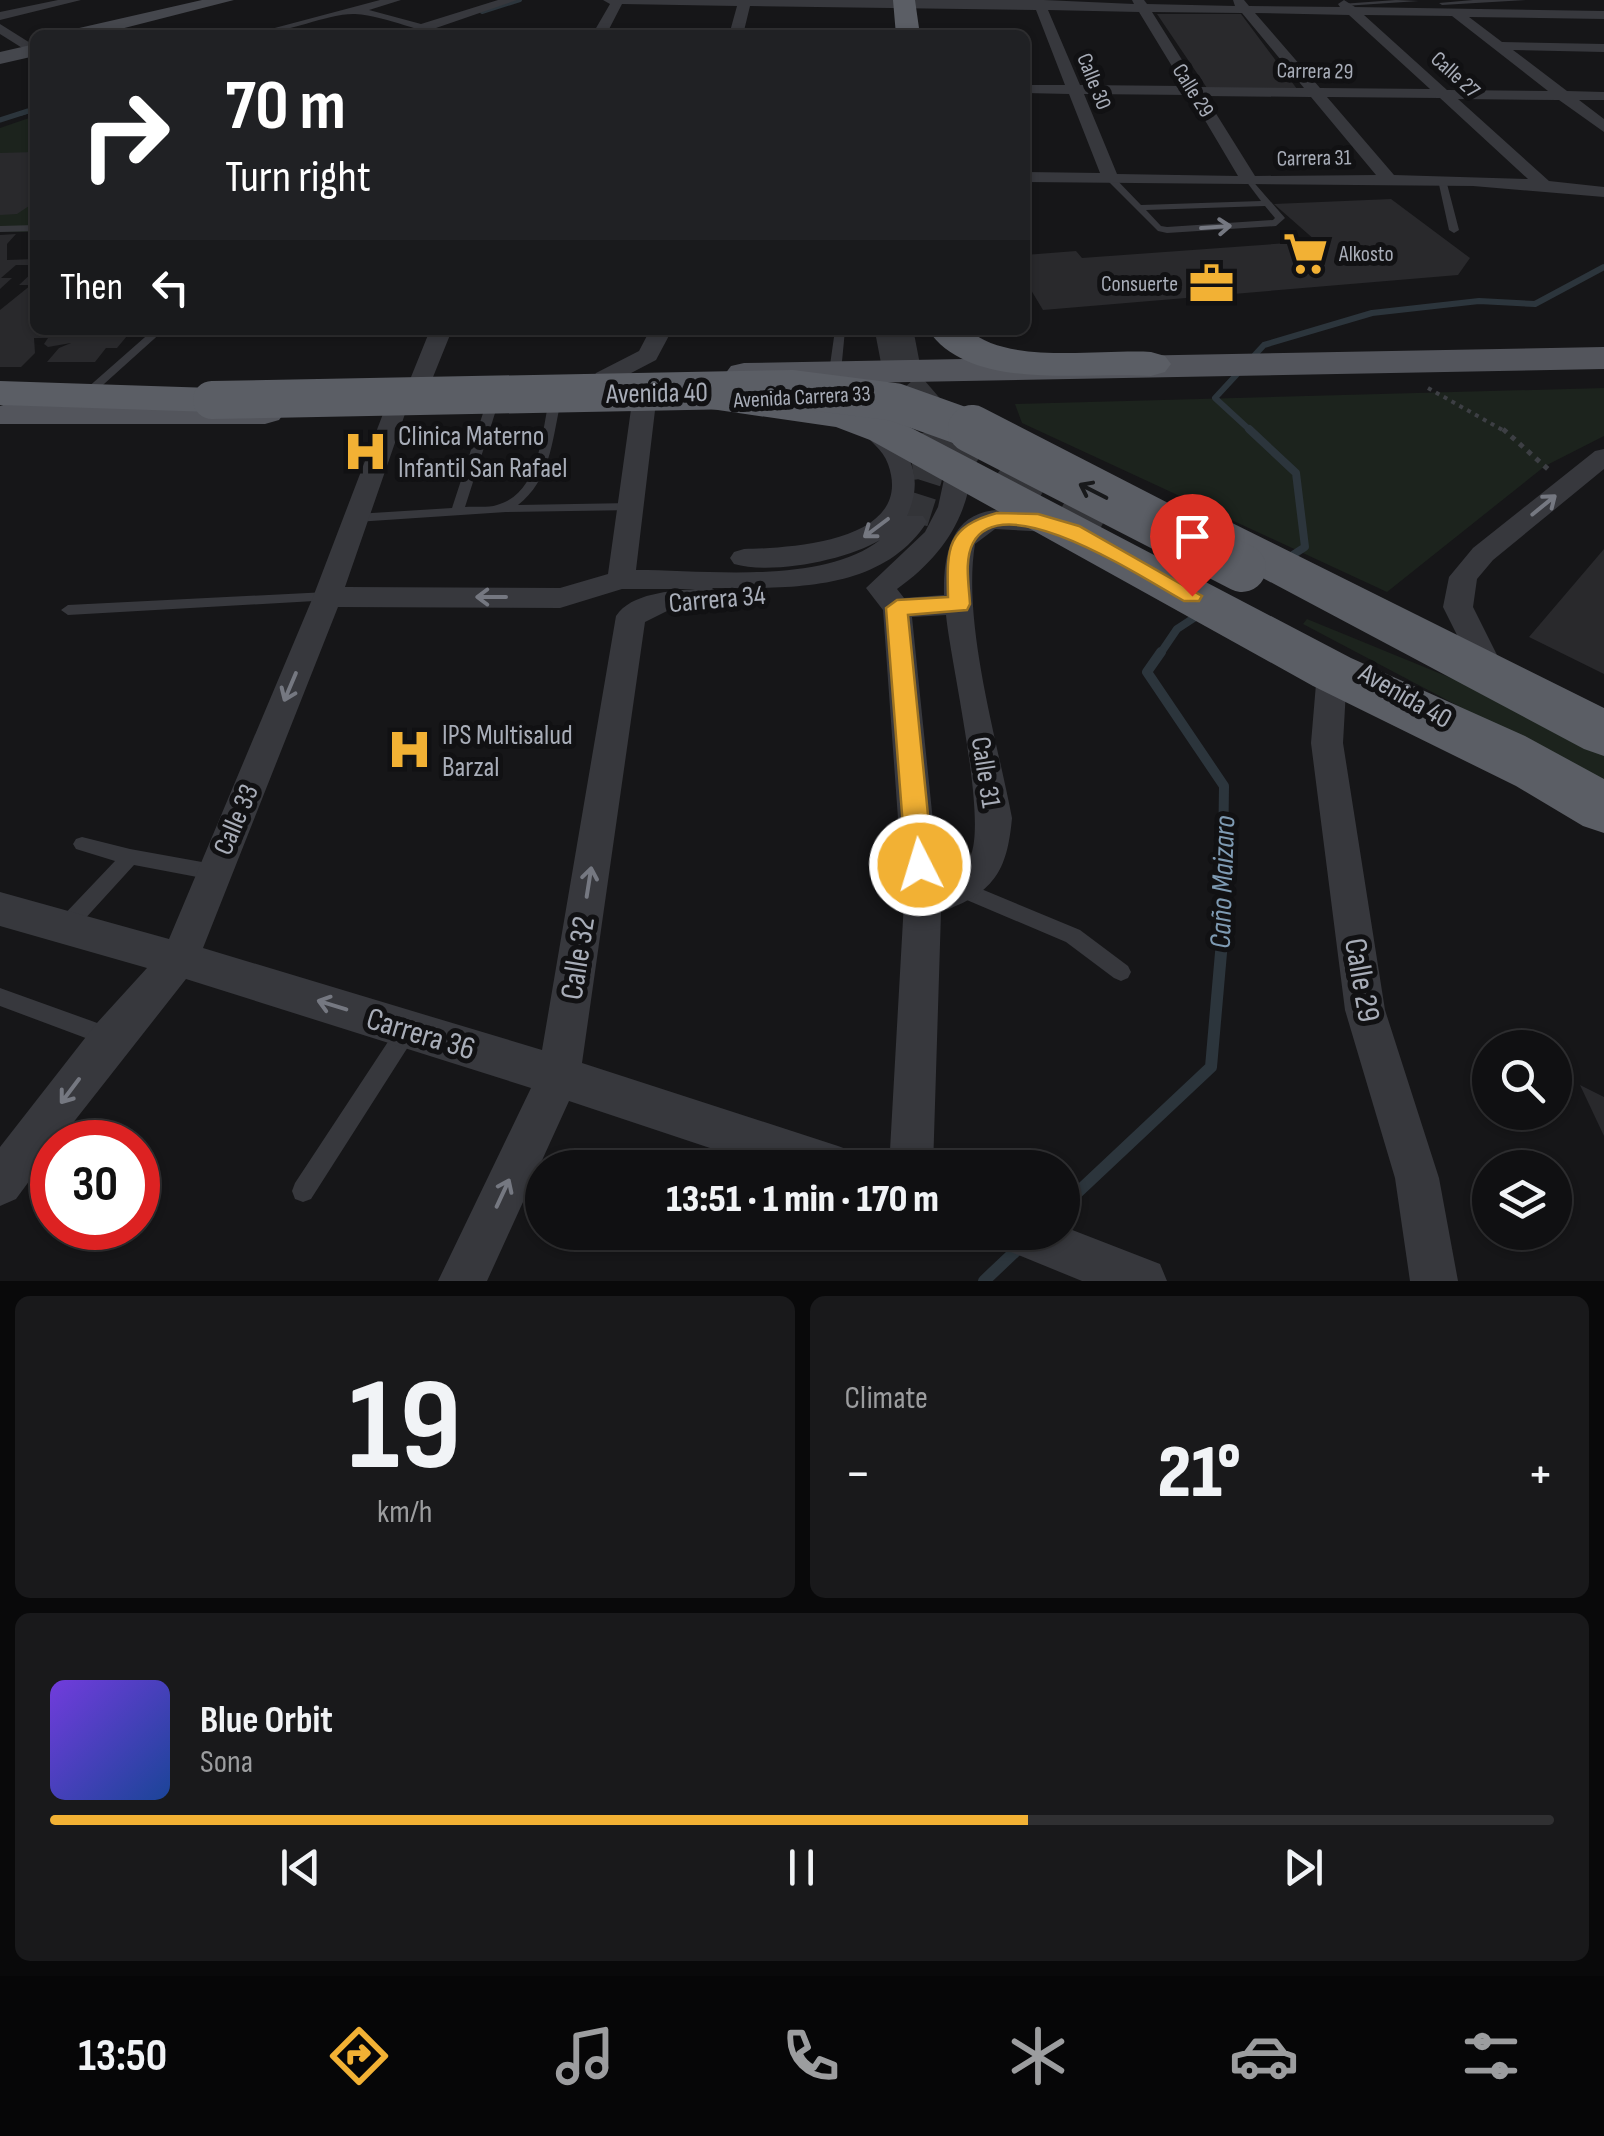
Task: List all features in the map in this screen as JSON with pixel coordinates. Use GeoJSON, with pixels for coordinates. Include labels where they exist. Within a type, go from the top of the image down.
{"type":"FeatureCollection","features":[{"type":"Feature","properties":{"kind":"highway"},"geometry":{"type":"LineString","coordinates":[[904,3],[907,30]]}},
{"type":"Feature","properties":{"kind":"highway"},"geometry":{"type":"LineString","coordinates":[[953,335],[968,348],[1001,359],[1151,364]]}},
{"type":"Feature","properties":{"kind":"highway","name":"Avenida 40"},"geometry":{"type":"LineString","coordinates":[[2,407],[792,390],[895,402],[960,424],[1260,585],[1587,726]]}},
{"type":"Feature","properties":{"kind":"highway"},"geometry":{"type":"LineString","coordinates":[[725,400],[844,416],[846,396],[959,470],[1086,529],[1176,578],[1260,585],[1332,672],[1534,769]]}},
{"type":"Feature","properties":{"kind":"highway","name":"Avenida 40"},"geometry":{"type":"LineString","coordinates":[[1140,495],[1260,585],[1534,769],[1604,808]]}},
{"type":"Feature","properties":{"kind":"highway","name":"Avenida 40"},"geometry":{"type":"LineString","coordinates":[[1260,585],[1492,673],[1587,726]]}},
{"type":"Feature","properties":{"kind":"main road"},"geometry":{"type":"LineString","coordinates":[[95,30],[225,0]]}},
{"type":"Feature","properties":{"kind":"main road"},"geometry":{"type":"LineString","coordinates":[[121,30],[250,0]]}},
{"type":"Feature","properties":{"kind":"main road"},"geometry":{"type":"LineString","coordinates":[[0,55],[30,49]]}},
{"type":"Feature","properties":{"kind":"main road","name":"Avenida Carrera 33"},"geometry":{"type":"LineString","coordinates":[[2,407],[90,391],[604,378],[846,396],[1237,369],[1604,358]]}},
{"type":"Feature","properties":{"kind":"main road","name":"Avenida Carrera 33"},"geometry":{"type":"LineString","coordinates":[[846,396],[1151,364],[1395,375],[1604,372]]}},
{"type":"Feature","properties":{"kind":"main road","name":"Avenida Carrera 33"},"geometry":{"type":"LineString","coordinates":[[2,407],[394,411],[725,400]]}},
{"type":"Feature","properties":{"kind":"street"},"geometry":{"type":"LineString","coordinates":[[0,16],[76,0]]}},
{"type":"Feature","properties":{"kind":"street"},"geometry":{"type":"LineString","coordinates":[[326,0],[425,30]]}},
{"type":"Feature","properties":{"kind":"street"},"geometry":{"type":"LineString","coordinates":[[275,30],[395,0]]}},
{"type":"Feature","properties":{"kind":"street"},"geometry":{"type":"LineString","coordinates":[[420,29],[511,0]]}},
{"type":"Feature","properties":{"kind":"street"},"geometry":{"type":"LineString","coordinates":[[601,30],[614,1],[878,9],[904,3],[1453,4],[1604,14]]}},
{"type":"Feature","properties":{"kind":"street"},"geometry":{"type":"LineString","coordinates":[[1524,7],[1578,1],[1604,14]]}},
{"type":"Feature","properties":{"kind":"street"},"geometry":{"type":"LineString","coordinates":[[737,30],[744,2]]}},
{"type":"Feature","properties":{"kind":"street","name":"Calle 30"},"geometry":{"type":"LineString","coordinates":[[1040,4],[1110,178]]}},
{"type":"Feature","properties":{"kind":"street","name":"Calle 29"},"geometry":{"type":"LineString","coordinates":[[1141,4],[1250,181]]}},
{"type":"Feature","properties":{"kind":"street"},"geometry":{"type":"LineString","coordinates":[[1453,4],[1498,46],[1604,127]]}},
{"type":"Feature","properties":{"kind":"street"},"geometry":{"type":"LineString","coordinates":[[1242,5],[1388,178]]}},
{"type":"Feature","properties":{"kind":"street","name":"Calle 27"},"geometry":{"type":"LineString","coordinates":[[1344,5],[1542,183]]}},
{"type":"Feature","properties":{"kind":"street"},"geometry":{"type":"LineString","coordinates":[[0,28],[30,46]]}},
{"type":"Feature","properties":{"kind":"street"},"geometry":{"type":"LineString","coordinates":[[1498,46],[1604,48]]}},
{"type":"Feature","properties":{"kind":"street","name":"Carrera 29"},"geometry":{"type":"LineString","coordinates":[[1030,89],[1604,96]]}},
{"type":"Feature","properties":{"kind":"street","name":"Carrera 31"},"geometry":{"type":"LineString","coordinates":[[1030,177],[1250,181],[1388,178],[1542,183],[1604,192]]}},
{"type":"Feature","properties":{"kind":"street"},"geometry":{"type":"LineString","coordinates":[[420,382],[439,335]]}},
{"type":"Feature","properties":{"kind":"street"},"geometry":{"type":"LineString","coordinates":[[604,378],[648,355],[660,335]]}},
{"type":"Feature","properties":{"kind":"street"},"geometry":{"type":"LineString","coordinates":[[625,586],[831,550],[875,533],[901,506],[905,480],[899,454],[846,396]]}},
{"type":"Feature","properties":{"kind":"street","name":"Calle 32"},"geometry":{"type":"LineString","coordinates":[[462,1281],[558,1075],[625,586],[630,507],[644,402]]}},
{"type":"Feature","properties":{"kind":"street","name":"Calle 33"},"geometry":{"type":"LineString","coordinates":[[0,1184],[111,1038],[180,958],[328,597],[394,411]]}},
{"type":"Feature","properties":{"kind":"street"},"geometry":{"type":"LineString","coordinates":[[1492,673],[1458,608],[1463,577],[1484,554],[1604,456]]}},
{"type":"Feature","properties":{"kind":"street"},"geometry":{"type":"LineString","coordinates":[[912,1150],[923,902],[889,598],[906,570],[942,532],[952,511],[959,470]]}},
{"type":"Feature","properties":{"kind":"street","name":"Calle 31"},"geometry":{"type":"LineString","coordinates":[[962,890],[986,867],[994,818],[959,604],[959,548],[972,530],[988,522],[1017,518],[1086,529]]}},
{"type":"Feature","properties":{"kind":"street"},"geometry":{"type":"LineString","coordinates":[[625,586],[823,575],[880,554],[906,534],[914,522]]}},
{"type":"Feature","properties":{"kind":"street","name":"Carrera 34"},"geometry":{"type":"LineString","coordinates":[[328,597],[560,598],[598,602],[625,586],[651,605],[861,585],[889,598],[959,604]]}},
{"type":"Feature","properties":{"kind":"street","name":"Calle 29"},"geometry":{"type":"LineString","coordinates":[[1332,672],[1327,743],[1364,1010],[1417,1178],[1434,1281]]}},
{"type":"Feature","properties":{"kind":"street"},"geometry":{"type":"LineString","coordinates":[[923,902],[962,890]]}},
{"type":"Feature","properties":{"kind":"street","name":"Carrera 36"},"geometry":{"type":"LineString","coordinates":[[0,909],[180,958],[558,1075],[784,1150]]}},
{"type":"Feature","properties":{"kind":"street"},"geometry":{"type":"LineString","coordinates":[[1063,1250],[1143,1281]]}},
{"type":"Feature","properties":{"kind":"lane"},"geometry":{"type":"LineString","coordinates":[[1344,5],[1416,1]]}},
{"type":"Feature","properties":{"kind":"lane"},"geometry":{"type":"LineString","coordinates":[[1110,178],[1158,228],[1167,230],[1276,222],[1280,218],[1250,181]]}},
{"type":"Feature","properties":{"kind":"lane"},"geometry":{"type":"LineString","coordinates":[[1442,180],[1454,230]]}},
{"type":"Feature","properties":{"kind":"lane"},"geometry":{"type":"LineString","coordinates":[[1138,208],[1268,203]]}},
{"type":"Feature","properties":{"kind":"lane"},"geometry":{"type":"LineString","coordinates":[[0,229],[30,228]]}},
{"type":"Feature","properties":{"kind":"lane"},"geometry":{"type":"LineString","coordinates":[[90,391],[153,335]]}},
{"type":"Feature","properties":{"kind":"lane"},"geometry":{"type":"LineString","coordinates":[[840,335],[846,396]]}},
{"type":"Feature","properties":{"kind":"lane"},"geometry":{"type":"LineString","coordinates":[[501,509],[522,500],[534,487],[554,405]]}},
{"type":"Feature","properties":{"kind":"lane"},"geometry":{"type":"LineString","coordinates":[[457,512],[491,407]]}},
{"type":"Feature","properties":{"kind":"lane"},"geometry":{"type":"LineString","coordinates":[[356,518],[501,509],[630,507]]}},
{"type":"Feature","properties":{"kind":"lane"},"geometry":{"type":"LineString","coordinates":[[68,610],[328,597]]}},
{"type":"Feature","properties":{"kind":"lane"},"geometry":{"type":"LineString","coordinates":[[82,844],[213,872]]}},
{"type":"Feature","properties":{"kind":"lane"},"geometry":{"type":"LineString","coordinates":[[65,927],[130,857]]}},
{"type":"Feature","properties":{"kind":"lane"},"geometry":{"type":"LineString","coordinates":[[962,890],[1073,936],[1121,972]]}},
{"type":"Feature","properties":{"kind":"lane"},"geometry":{"type":"LineString","coordinates":[[0,997],[111,1038]]}},
{"type":"Feature","properties":{"kind":"lane"},"geometry":{"type":"LineString","coordinates":[[303,1191],[408,1029]]}},
{"type":"Feature","properties":{"kind":"path"},"geometry":{"type":"LineString","coordinates":[[1395,375],[1464,403],[1523,442],[1566,487]]}},
{"type":"Feature","properties":{"kind":"shaded area"},"geometry":{"type":"Polygon","coordinates":[[[30,118],[30,232],[0,232],[0,128],[30,118]]]}},
{"type":"Feature","properties":{"kind":"shaded area"},"geometry":{"type":"Polygon","coordinates":[[[1604,388],[1604,436],[1545,466],[1387,592],[1022,423],[1015,404],[1604,388]]]}},
{"type":"Feature","properties":{"kind":"shaded area"},"geometry":{"type":"Polygon","coordinates":[[[1307,619],[1512,703],[1604,748],[1604,783],[1303,624],[1307,619]]]}},
{"type":"Feature","properties":{"kind":"building"},"geometry":{"type":"Polygon","coordinates":[[[1157,14],[1241,14],[1297,89],[1207,88],[1157,14]]]}},
{"type":"Feature","properties":{"kind":"building"},"geometry":{"type":"Polygon","coordinates":[[[30,152],[30,205],[17,214],[0,215],[0,153],[30,152]]]}},
{"type":"Feature","properties":{"kind":"building","name":"Alkosto"},"geometry":{"type":"Polygon","coordinates":[[[1391,199],[1470,258],[1458,275],[1043,310],[1030,288],[1030,255],[1076,251],[1082,258],[1316,241],[1274,204],[1391,199]]]}},
{"type":"Feature","properties":{"kind":"building"},"geometry":{"type":"Polygon","coordinates":[[[16,234],[7,244],[7,260],[30,259],[30,265],[16,265],[1,278],[12,278],[0,289],[0,235],[16,234]]]}},
{"type":"Feature","properties":{"kind":"building"},"geometry":{"type":"Polygon","coordinates":[[[30,286],[30,335],[128,335],[117,348],[106,348],[95,362],[47,362],[59,348],[71,343],[48,347],[44,344],[48,338],[34,338],[35,353],[21,367],[0,367],[0,310],[30,286]]]}},
{"type":"Feature","properties":{"kind":"building"},"geometry":{"type":"Polygon","coordinates":[[[1604,549],[1604,674],[1529,637],[1604,549]]]}},
{"type":"Feature","properties":{"kind":"building"},"geometry":{"type":"Polygon","coordinates":[[[1580,1085],[1604,1097],[1604,1136],[1580,1085]]]}},
{"type":"Feature","properties":{"kind":"waterway"},"geometry":{"type":"LineString","coordinates":[[482,12],[520,0]]}},
{"type":"Feature","properties":{"kind":"waterway"},"geometry":{"type":"LineString","coordinates":[[0,120],[28,111]]}},
{"type":"Feature","properties":{"kind":"waterway"},"geometry":{"type":"LineString","coordinates":[[20,114],[30,111]]}},
{"type":"Feature","properties":{"kind":"waterway","name":"Caño Maizaro"},"geometry":{"type":"LineString","coordinates":[[1252,432],[1215,398],[1264,345],[1372,313],[1479,301],[1535,304],[1604,267]]}},
{"type":"Feature","properties":{"kind":"waterway","name":"Caño Maizaro"},"geometry":{"type":"LineString","coordinates":[[1249,429],[1296,473],[1305,547],[1285,560]]}},
{"type":"Feature","properties":{"kind":"waterway","name":"Caño Maizaro"},"geometry":{"type":"LineString","coordinates":[[1160,654],[1177,629],[1200,614]]}},
{"type":"Feature","properties":{"kind":"waterway","name":"Caño Maizaro"},"geometry":{"type":"LineString","coordinates":[[1161,652],[1147,672],[1224,786],[1222,933]]}},
{"type":"Feature","properties":{"kind":"waterway","name":"Caño Maizaro"},"geometry":{"type":"LineString","coordinates":[[1080,1190],[1211,1067],[1223,930]]}},
{"type":"Feature","properties":{"kind":"waterway","name":"Caño Maizaro"},"geometry":{"type":"LineString","coordinates":[[984,1281],[1017,1250]]}},
{"type":"Feature","properties":{"kind":"tunnel"},"geometry":{"type":"LineString","coordinates":[[895,335],[905,387],[942,430]]}},
{"type":"Feature","properties":{"kind":"tunnel"},"geometry":{"type":"LineString","coordinates":[[942,430],[1002,472],[1101,527]]}},
{"type":"Feature","properties":{"kind":"tunnel"},"geometry":{"type":"LineString","coordinates":[[914,522],[928,478],[922,433]]}},
{"type":"Feature","properties":{"kind":"place","name":"Alkosto"},"geometry":{"type":"Point","coordinates":[1306,253]}},
{"type":"Feature","properties":{"kind":"place","name":"Consuerte"},"geometry":{"type":"Point","coordinates":[1211,283]}},
{"type":"Feature","properties":{"kind":"place","name":"Clinica Materno Infantil San Rafael"},"geometry":{"type":"Point","coordinates":[365,451]}},
{"type":"Feature","properties":{"kind":"place","name":"IPS Multisalud Barzal"},"geometry":{"type":"Point","coordinates":[409,750]}},
{"type":"Feature","properties":{"kind":"route"},"geometry":{"type":"LineString","coordinates":[[920,865],[897,608],[959,604],[958,554],[966,535],[979,525],[1017,518],[1072,530],[1192,596]]}}]}
